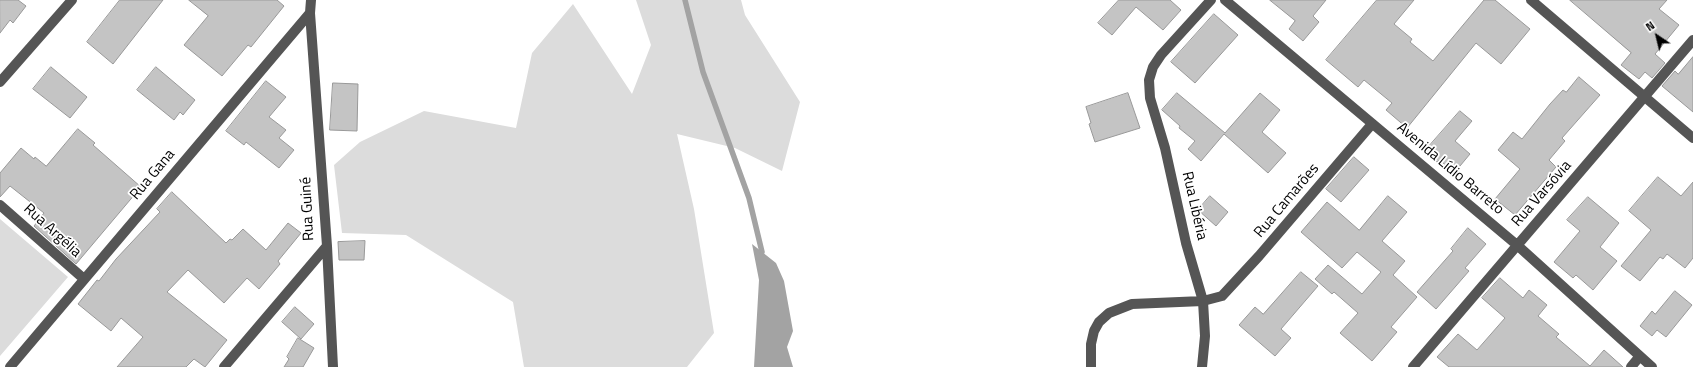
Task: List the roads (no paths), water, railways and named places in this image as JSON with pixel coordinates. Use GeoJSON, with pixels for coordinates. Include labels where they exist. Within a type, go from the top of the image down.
{"type":"FeatureCollection","features":[{"type":"Feature","properties":{"kind":"street"},"geometry":{"type":"LineString","coordinates":[[0,82],[72,0]]}},
{"type":"Feature","properties":{"kind":"street"},"geometry":{"type":"LineString","coordinates":[[310,13],[311,0]]}},
{"type":"Feature","properties":{"kind":"street","name":"Rua Libéria"},"geometry":{"type":"LineString","coordinates":[[1202,367],[1205,336],[1203,301],[1186,243],[1164,148],[1150,98],[1149,80],[1152,67],[1161,55],[1211,0]]}},
{"type":"Feature","properties":{"kind":"street","name":"Avenida Lídio Barreto"},"geometry":{"type":"LineString","coordinates":[[1225,0],[1517,245],[1652,367]]}},
{"type":"Feature","properties":{"kind":"street"},"geometry":{"type":"LineString","coordinates":[[1531,0],[1693,138]]}},
{"type":"Feature","properties":{"kind":"street","name":"Rua Guiné"},"geometry":{"type":"LineString","coordinates":[[224,367],[327,246],[310,13]]}},
{"type":"Feature","properties":{"kind":"street","name":"Rua Gana"},"geometry":{"type":"LineString","coordinates":[[10,367],[310,13]]}},
{"type":"Feature","properties":{"kind":"street","name":"Rua Varsóvia"},"geometry":{"type":"LineString","coordinates":[[1413,367],[1693,40]]}},
{"type":"Feature","properties":{"kind":"street","name":"Rua Camarões"},"geometry":{"type":"LineString","coordinates":[[1203,301],[1222,296],[1259,256],[1372,124]]}},
{"type":"Feature","properties":{"kind":"street","name":"Rua Argélia"},"geometry":{"type":"LineString","coordinates":[[0,205],[84,279]]}},
{"type":"Feature","properties":{"kind":"street"},"geometry":{"type":"LineString","coordinates":[[327,246],[333,367]]}},
{"type":"Feature","properties":{"kind":"street"},"geometry":{"type":"LineString","coordinates":[[1091,367],[1091,344],[1094,331],[1099,322],[1109,313],[1132,304],[1203,301]]}},
{"type":"Feature","properties":{"kind":"street"},"geometry":{"type":"LineString","coordinates":[[1631,367],[1640,356]]}},
{"type":"Feature","properties":{"kind":"waterway"},"geometry":{"type":"LineString","coordinates":[[685,0],[703,72],[749,198],[762,252]]}}]}
